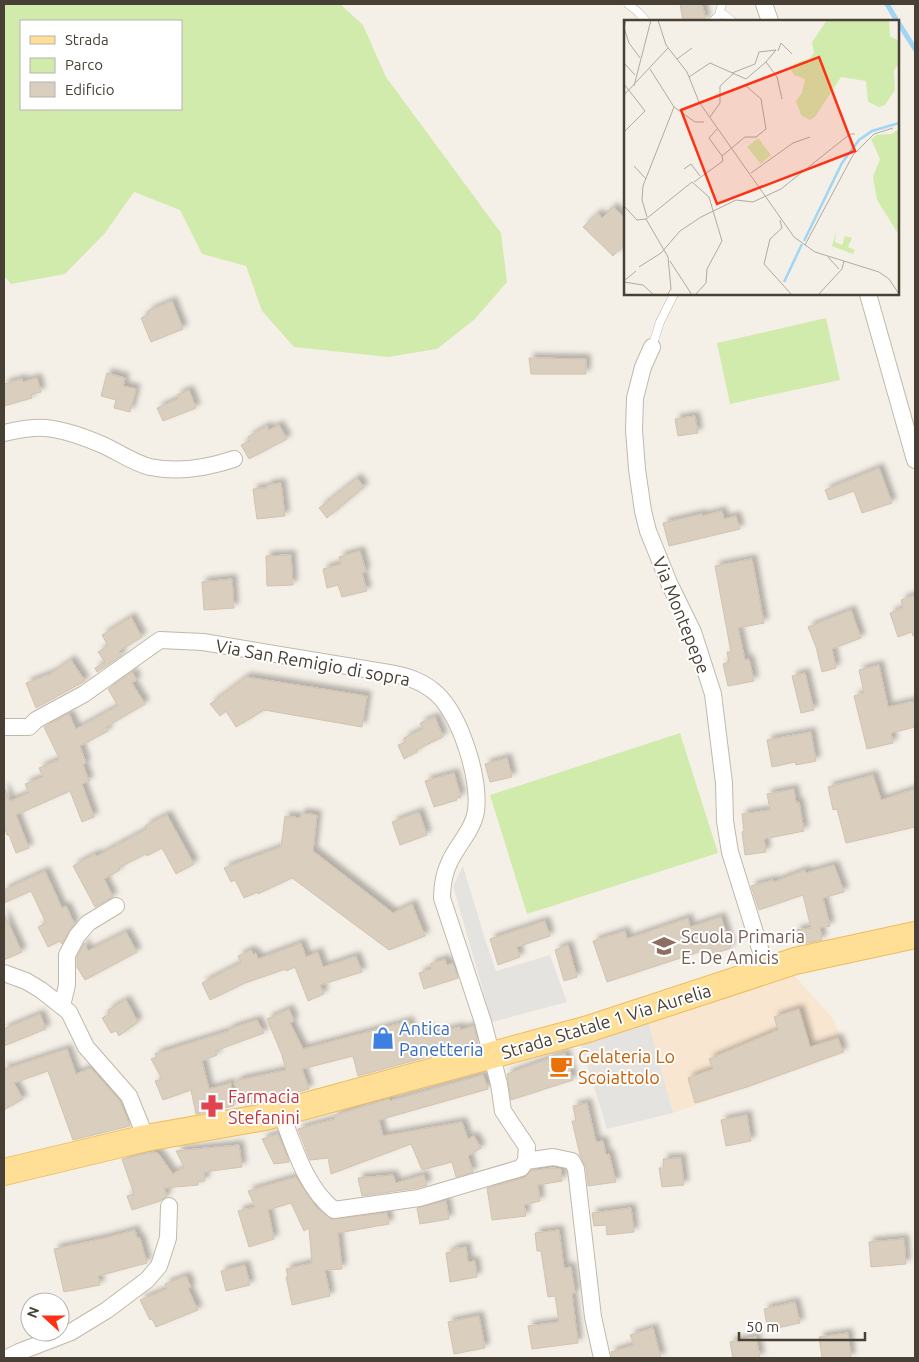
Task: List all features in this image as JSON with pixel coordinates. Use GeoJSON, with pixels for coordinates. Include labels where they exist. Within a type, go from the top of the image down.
{"type":"FeatureCollection","features":[{"type":"Feature","properties":{"kind":"main road","name":"Strada Statale 1 Via Aurelia"},"geometry":{"type":"LineString","coordinates":[[4,1172],[146,1138],[281,1113],[588,1029],[795,961],[915,935]]}},
{"type":"Feature","properties":{"kind":"street"},"geometry":{"type":"LineString","coordinates":[[764,4],[770,20]]}},
{"type":"Feature","properties":{"kind":"street"},"geometry":{"type":"LineString","coordinates":[[868,295],[915,460]]}},
{"type":"Feature","properties":{"kind":"street","name":"Via Montepepe"},"geometry":{"type":"LineString","coordinates":[[652,347],[643,368],[635,398],[636,450],[643,511],[648,531],[669,583],[693,632],[713,694],[724,783],[725,821],[730,852],[767,970]]}},
{"type":"Feature","properties":{"kind":"street"},"geometry":{"type":"LineString","coordinates":[[4,433],[46,428],[104,446],[135,462],[173,469],[212,466],[234,459]]}},
{"type":"Feature","properties":{"kind":"street","name":"Via San Remigio di sopra"},"geometry":{"type":"LineString","coordinates":[[4,727],[29,727],[36,720],[84,694],[160,640],[203,642],[361,668],[408,677],[425,685],[448,708],[467,747],[474,775],[476,810],[471,827],[450,860],[442,880],[442,898],[483,1022],[499,1084],[503,1110],[527,1147],[526,1161]]}},
{"type":"Feature","properties":{"kind":"street"},"geometry":{"type":"LineString","coordinates":[[62,1006],[67,985],[67,955],[77,936],[88,923],[116,906]]}},
{"type":"Feature","properties":{"kind":"street"},"geometry":{"type":"LineString","coordinates":[[4,973],[26,981],[41,990],[68,1012],[86,1048],[130,1096],[146,1138]]}},
{"type":"Feature","properties":{"kind":"street"},"geometry":{"type":"LineString","coordinates":[[281,1113],[302,1166],[316,1191],[334,1210],[419,1198],[521,1168],[526,1161],[554,1157],[572,1161],[576,1169],[593,1317],[602,1358]]}},
{"type":"Feature","properties":{"kind":"street"},"geometry":{"type":"LineString","coordinates":[[7,1358],[71,1332],[107,1310],[147,1280],[159,1266],[168,1238],[169,1206]]}},
{"type":"Feature","properties":{"kind":"lane"},"geometry":{"type":"LineString","coordinates":[[628,4],[645,20]]}},
{"type":"Feature","properties":{"kind":"lane"},"geometry":{"type":"LineString","coordinates":[[714,20],[719,15],[722,4]]}},
{"type":"Feature","properties":{"kind":"lane"},"geometry":{"type":"LineString","coordinates":[[719,15],[723,14],[731,20]]}},
{"type":"Feature","properties":{"kind":"lane"},"geometry":{"type":"LineString","coordinates":[[652,347],[660,322],[674,295]]}},
{"type":"Feature","properties":{"kind":"shaded area"},"geometry":{"type":"Polygon","coordinates":[[[463,866],[496,971],[550,955],[567,1002],[492,1022],[453,886],[463,866]]]}},
{"type":"Feature","properties":{"kind":"shaded area"},"geometry":{"type":"Polygon","coordinates":[[[794,975],[834,1020],[845,1053],[673,1113],[648,1021],[794,975]]]}},
{"type":"Feature","properties":{"kind":"shaded area"},"geometry":{"type":"Polygon","coordinates":[[[648,1021],[673,1113],[607,1129],[580,1042],[648,1021]]]}},
{"type":"Feature","properties":{"kind":"green space"},"geometry":{"type":"Polygon","coordinates":[[[4,4],[340,4],[363,25],[386,77],[501,233],[507,282],[475,319],[437,349],[388,357],[294,347],[262,311],[246,266],[202,254],[180,210],[134,192],[105,233],[65,274],[11,284],[4,276],[4,4]]]}},
{"type":"Feature","properties":{"kind":"green space"},"geometry":{"type":"Polygon","coordinates":[[[826,318],[840,380],[730,404],[717,343],[826,318]]]}},
{"type":"Feature","properties":{"kind":"green space"},"geometry":{"type":"Polygon","coordinates":[[[680,733],[718,853],[527,914],[490,795],[680,733]]]}},
{"type":"Feature","properties":{"kind":"building"},"geometry":{"type":"Polygon","coordinates":[[[680,4],[702,4],[706,20],[683,20],[680,4]]]}},
{"type":"Feature","properties":{"kind":"building"},"geometry":{"type":"Polygon","coordinates":[[[613,207],[624,217],[624,245],[613,256],[583,227],[598,213],[602,218],[613,207]]]}},
{"type":"Feature","properties":{"kind":"building"},"geometry":{"type":"Polygon","coordinates":[[[172,301],[183,329],[151,342],[141,318],[149,314],[148,311],[172,301]]]}},
{"type":"Feature","properties":{"kind":"building"},"geometry":{"type":"Polygon","coordinates":[[[529,358],[586,359],[586,374],[531,374],[529,358]]]}},
{"type":"Feature","properties":{"kind":"building"},"geometry":{"type":"Polygon","coordinates":[[[107,373],[125,378],[123,386],[136,389],[130,412],[114,408],[116,400],[101,396],[107,373]]]}},
{"type":"Feature","properties":{"kind":"building"},"geometry":{"type":"Polygon","coordinates":[[[37,378],[41,392],[31,394],[32,398],[4,406],[4,384],[22,379],[23,382],[37,378]]]}},
{"type":"Feature","properties":{"kind":"building"},"geometry":{"type":"Polygon","coordinates":[[[189,390],[196,408],[163,421],[157,408],[178,399],[177,395],[189,390]]]}},
{"type":"Feature","properties":{"kind":"building"},"geometry":{"type":"Polygon","coordinates":[[[695,416],[698,433],[678,436],[675,419],[695,416]]]}},
{"type":"Feature","properties":{"kind":"building"},"geometry":{"type":"Polygon","coordinates":[[[279,425],[287,439],[249,459],[241,445],[250,441],[248,437],[267,426],[269,430],[279,425]]]}},
{"type":"Feature","properties":{"kind":"building"},"geometry":{"type":"Polygon","coordinates":[[[879,468],[892,503],[862,513],[854,491],[829,500],[825,490],[879,468]]]}},
{"type":"Feature","properties":{"kind":"building"},"geometry":{"type":"Polygon","coordinates":[[[357,478],[364,487],[327,518],[319,508],[357,478]]]}},
{"type":"Feature","properties":{"kind":"building"},"geometry":{"type":"Polygon","coordinates":[[[281,483],[285,516],[257,519],[253,489],[267,488],[267,485],[281,483]]]}},
{"type":"Feature","properties":{"kind":"building"},"geometry":{"type":"Polygon","coordinates":[[[722,511],[724,519],[736,516],[740,529],[669,546],[663,523],[722,511]]]}},
{"type":"Feature","properties":{"kind":"building"},"geometry":{"type":"Polygon","coordinates":[[[360,551],[366,572],[362,573],[367,591],[342,597],[338,585],[327,588],[323,569],[341,564],[339,557],[360,551]]]}},
{"type":"Feature","properties":{"kind":"building"},"geometry":{"type":"Polygon","coordinates":[[[291,555],[293,585],[267,586],[266,556],[291,555]]]}},
{"type":"Feature","properties":{"kind":"building"},"geometry":{"type":"Polygon","coordinates":[[[752,559],[764,623],[738,628],[745,660],[749,659],[754,681],[728,686],[723,664],[729,662],[727,652],[731,652],[715,566],[752,559]]]}},
{"type":"Feature","properties":{"kind":"building"},"geometry":{"type":"Polygon","coordinates":[[[232,579],[234,608],[204,610],[202,582],[232,579]]]}},
{"type":"Feature","properties":{"kind":"building"},"geometry":{"type":"Polygon","coordinates":[[[915,595],[915,636],[913,636],[912,632],[898,637],[890,613],[903,608],[901,600],[915,595]]]}},
{"type":"Feature","properties":{"kind":"building"},"geometry":{"type":"Polygon","coordinates":[[[851,610],[861,638],[832,649],[836,668],[822,672],[816,647],[808,627],[851,610]]]}},
{"type":"Feature","properties":{"kind":"building"},"geometry":{"type":"Polygon","coordinates":[[[131,617],[142,637],[119,651],[122,655],[97,672],[95,668],[105,662],[98,652],[108,646],[102,635],[131,617]]]}},
{"type":"Feature","properties":{"kind":"building"},"geometry":{"type":"Polygon","coordinates":[[[71,660],[85,681],[36,708],[26,683],[50,674],[71,660]]]}},
{"type":"Feature","properties":{"kind":"building"},"geometry":{"type":"Polygon","coordinates":[[[879,665],[888,707],[915,701],[915,727],[891,733],[893,743],[867,749],[854,696],[864,693],[859,670],[879,665]]]}},
{"type":"Feature","properties":{"kind":"building"},"geometry":{"type":"Polygon","coordinates":[[[132,672],[137,680],[132,683],[145,704],[106,727],[108,731],[80,746],[86,763],[83,765],[89,781],[82,784],[94,817],[82,822],[70,791],[16,815],[29,848],[16,853],[4,827],[4,787],[10,801],[29,793],[25,784],[43,777],[39,768],[59,758],[44,727],[69,714],[76,729],[118,706],[108,689],[132,672]]]}},
{"type":"Feature","properties":{"kind":"building"},"geometry":{"type":"Polygon","coordinates":[[[805,673],[814,710],[801,713],[792,676],[805,673]]]}},
{"type":"Feature","properties":{"kind":"building"},"geometry":{"type":"Polygon","coordinates":[[[246,677],[367,696],[362,727],[264,710],[236,727],[226,711],[220,716],[210,704],[246,677]]]}},
{"type":"Feature","properties":{"kind":"building"},"geometry":{"type":"Polygon","coordinates":[[[435,717],[443,737],[416,750],[417,752],[404,759],[398,745],[406,742],[404,738],[423,729],[420,723],[435,717]]]}},
{"type":"Feature","properties":{"kind":"building"},"geometry":{"type":"Polygon","coordinates":[[[811,732],[816,761],[796,765],[795,762],[772,767],[767,740],[811,732]]]}},
{"type":"Feature","properties":{"kind":"building"},"geometry":{"type":"Polygon","coordinates":[[[507,758],[512,777],[490,782],[485,764],[507,758]]]}},
{"type":"Feature","properties":{"kind":"building"},"geometry":{"type":"Polygon","coordinates":[[[454,773],[461,797],[434,807],[425,781],[454,773]]]}},
{"type":"Feature","properties":{"kind":"building"},"geometry":{"type":"Polygon","coordinates":[[[873,775],[881,800],[915,789],[915,827],[846,843],[837,809],[833,810],[828,787],[873,775]]]}},
{"type":"Feature","properties":{"kind":"building"},"geometry":{"type":"Polygon","coordinates":[[[794,789],[796,803],[799,802],[804,831],[764,839],[766,852],[745,855],[742,814],[770,810],[767,794],[794,789]]]}},
{"type":"Feature","properties":{"kind":"building"},"geometry":{"type":"Polygon","coordinates":[[[419,812],[427,835],[400,845],[392,822],[419,812]]]}},
{"type":"Feature","properties":{"kind":"building"},"geometry":{"type":"Polygon","coordinates":[[[301,813],[317,815],[313,851],[393,913],[412,904],[425,936],[389,950],[292,878],[258,894],[258,892],[244,898],[235,880],[231,882],[224,868],[281,847],[285,816],[300,818],[301,813]]]}},
{"type":"Feature","properties":{"kind":"building"},"geometry":{"type":"Polygon","coordinates":[[[167,815],[194,864],[176,874],[162,848],[147,856],[146,854],[118,868],[120,870],[104,879],[113,897],[95,907],[73,866],[95,854],[97,856],[147,829],[145,826],[167,815]]]}},
{"type":"Feature","properties":{"kind":"building"},"geometry":{"type":"Polygon","coordinates":[[[834,865],[844,892],[823,898],[830,926],[820,928],[822,940],[798,945],[796,930],[811,928],[803,895],[759,910],[751,886],[773,880],[774,882],[805,870],[806,873],[834,865]]]}},
{"type":"Feature","properties":{"kind":"building"},"geometry":{"type":"Polygon","coordinates":[[[45,871],[62,908],[66,906],[74,923],[62,944],[60,941],[48,947],[38,927],[46,923],[31,891],[4,903],[4,890],[45,871]]]}},
{"type":"Feature","properties":{"kind":"building"},"geometry":{"type":"Polygon","coordinates":[[[4,914],[22,952],[4,960],[4,914]]]}},
{"type":"Feature","properties":{"kind":"building"},"geometry":{"type":"Polygon","coordinates":[[[721,917],[731,948],[713,954],[711,948],[607,982],[593,941],[625,931],[627,939],[688,918],[690,927],[721,917]]]}},
{"type":"Feature","properties":{"kind":"building"},"geometry":{"type":"Polygon","coordinates":[[[545,921],[550,936],[517,947],[520,957],[498,965],[490,939],[545,921]]]}},
{"type":"Feature","properties":{"kind":"building"},"geometry":{"type":"Polygon","coordinates":[[[126,932],[137,952],[85,980],[77,967],[77,957],[84,943],[88,951],[126,932]]]}},
{"type":"Feature","properties":{"kind":"building"},"geometry":{"type":"Polygon","coordinates":[[[301,943],[306,957],[318,952],[323,967],[356,956],[362,972],[320,985],[324,994],[308,1001],[295,967],[245,983],[210,1000],[202,983],[241,963],[238,956],[251,950],[253,954],[256,953],[258,959],[301,943]]]}},
{"type":"Feature","properties":{"kind":"building"},"geometry":{"type":"Polygon","coordinates":[[[568,945],[577,977],[564,981],[555,950],[568,945]]]}},
{"type":"Feature","properties":{"kind":"building"},"geometry":{"type":"Polygon","coordinates":[[[445,959],[447,965],[453,963],[458,978],[424,989],[419,973],[431,969],[430,964],[445,959]]]}},
{"type":"Feature","properties":{"kind":"building"},"geometry":{"type":"Polygon","coordinates":[[[126,1000],[138,1022],[119,1036],[116,1031],[111,1033],[102,1018],[109,1014],[108,1010],[126,1000]]]}},
{"type":"Feature","properties":{"kind":"building"},"geometry":{"type":"Polygon","coordinates":[[[289,1009],[294,1021],[290,1023],[303,1049],[409,1021],[412,1034],[430,1029],[432,1034],[460,1027],[460,1030],[474,1026],[478,1043],[358,1076],[353,1056],[302,1069],[309,1089],[245,1105],[234,1083],[239,1080],[286,1070],[267,1019],[289,1009]]]}},
{"type":"Feature","properties":{"kind":"building"},"geometry":{"type":"Polygon","coordinates":[[[799,1009],[810,1047],[838,1038],[843,1052],[747,1087],[695,1103],[688,1078],[713,1069],[709,1059],[778,1030],[774,1017],[799,1009]]]}},
{"type":"Feature","properties":{"kind":"building"},"geometry":{"type":"Polygon","coordinates":[[[40,1014],[46,1029],[4,1046],[4,1029],[40,1014]]]}},
{"type":"Feature","properties":{"kind":"building"},"geometry":{"type":"Polygon","coordinates":[[[257,1020],[264,1033],[215,1051],[217,1055],[202,1061],[209,1089],[231,1083],[234,1106],[196,1114],[191,1090],[163,1100],[155,1081],[162,1079],[151,1059],[157,1057],[155,1054],[229,1031],[229,1029],[257,1020]]]}},
{"type":"Feature","properties":{"kind":"building"},"geometry":{"type":"Polygon","coordinates":[[[67,1049],[76,1074],[91,1068],[120,1101],[130,1126],[73,1140],[48,1071],[14,1083],[23,1099],[4,1110],[4,1065],[6,1069],[67,1049]]]}},
{"type":"Feature","properties":{"kind":"building"},"geometry":{"type":"Polygon","coordinates":[[[565,1053],[573,1080],[511,1100],[507,1074],[565,1053]]]}},
{"type":"Feature","properties":{"kind":"building"},"geometry":{"type":"Polygon","coordinates":[[[483,1075],[488,1089],[379,1120],[383,1136],[462,1122],[468,1139],[474,1136],[481,1148],[468,1156],[473,1172],[456,1177],[452,1162],[422,1170],[411,1144],[331,1174],[328,1158],[310,1160],[298,1129],[335,1119],[334,1116],[364,1106],[389,1099],[390,1101],[483,1075]]]}},
{"type":"Feature","properties":{"kind":"building"},"geometry":{"type":"Polygon","coordinates":[[[587,1103],[596,1142],[603,1141],[606,1155],[609,1154],[616,1182],[588,1186],[586,1168],[580,1155],[572,1121],[576,1121],[573,1106],[587,1103]]]}},
{"type":"Feature","properties":{"kind":"building"},"geometry":{"type":"Polygon","coordinates":[[[747,1115],[751,1141],[726,1146],[721,1120],[747,1115]]]}},
{"type":"Feature","properties":{"kind":"building"},"geometry":{"type":"Polygon","coordinates":[[[278,1134],[289,1162],[274,1164],[262,1139],[278,1134]]]}},
{"type":"Feature","properties":{"kind":"building"},"geometry":{"type":"Polygon","coordinates":[[[239,1145],[242,1167],[204,1172],[205,1181],[198,1182],[198,1185],[164,1188],[167,1196],[160,1201],[132,1210],[127,1196],[134,1194],[122,1159],[153,1152],[158,1153],[173,1174],[184,1167],[176,1151],[239,1145]]]}},
{"type":"Feature","properties":{"kind":"building"},"geometry":{"type":"Polygon","coordinates":[[[681,1158],[684,1185],[662,1187],[659,1168],[664,1168],[663,1159],[681,1158]]]}},
{"type":"Feature","properties":{"kind":"building"},"geometry":{"type":"Polygon","coordinates":[[[552,1168],[561,1169],[562,1181],[538,1185],[540,1201],[524,1205],[526,1216],[492,1220],[487,1188],[524,1178],[531,1171],[552,1168]]]}},
{"type":"Feature","properties":{"kind":"building"},"geometry":{"type":"Polygon","coordinates":[[[393,1175],[396,1183],[424,1175],[427,1185],[362,1196],[358,1178],[393,1175]]]}},
{"type":"Feature","properties":{"kind":"building"},"geometry":{"type":"Polygon","coordinates":[[[296,1177],[316,1207],[331,1219],[387,1213],[389,1224],[338,1233],[342,1269],[325,1270],[330,1296],[292,1305],[286,1269],[312,1263],[309,1228],[304,1231],[291,1203],[268,1210],[274,1239],[249,1247],[238,1211],[255,1207],[248,1191],[296,1177]]]}},
{"type":"Feature","properties":{"kind":"building"},"geometry":{"type":"Polygon","coordinates":[[[446,1201],[449,1219],[420,1224],[417,1208],[446,1201]]]}},
{"type":"Feature","properties":{"kind":"building"},"geometry":{"type":"Polygon","coordinates":[[[631,1208],[634,1232],[607,1235],[606,1225],[594,1226],[592,1213],[631,1208]]]}},
{"type":"Feature","properties":{"kind":"building"},"geometry":{"type":"Polygon","coordinates":[[[135,1230],[137,1238],[140,1238],[147,1263],[98,1276],[100,1285],[64,1292],[54,1249],[135,1230]]]}},
{"type":"Feature","properties":{"kind":"building"},"geometry":{"type":"Polygon","coordinates":[[[559,1230],[564,1268],[571,1267],[575,1293],[572,1294],[578,1343],[532,1349],[528,1326],[559,1322],[555,1296],[548,1297],[541,1251],[537,1251],[535,1233],[559,1230]]]}},
{"type":"Feature","properties":{"kind":"building"},"geometry":{"type":"Polygon","coordinates":[[[904,1239],[906,1264],[871,1267],[869,1242],[904,1239]]]}},
{"type":"Feature","properties":{"kind":"building"},"geometry":{"type":"Polygon","coordinates":[[[466,1247],[468,1262],[475,1261],[477,1277],[450,1282],[446,1253],[452,1252],[452,1249],[466,1247]]]}},
{"type":"Feature","properties":{"kind":"building"},"geometry":{"type":"Polygon","coordinates":[[[245,1265],[250,1285],[226,1291],[221,1271],[245,1265]]]}},
{"type":"Feature","properties":{"kind":"building"},"geometry":{"type":"Polygon","coordinates":[[[186,1276],[191,1287],[188,1289],[198,1310],[156,1327],[152,1319],[150,1320],[140,1300],[167,1289],[165,1284],[186,1276]]]}},
{"type":"Feature","properties":{"kind":"building"},"geometry":{"type":"Polygon","coordinates":[[[795,1302],[800,1323],[768,1330],[764,1309],[795,1302]]]}},
{"type":"Feature","properties":{"kind":"building"},"geometry":{"type":"Polygon","coordinates":[[[479,1316],[485,1348],[454,1354],[448,1322],[479,1316]]]}},
{"type":"Feature","properties":{"kind":"building"},"geometry":{"type":"Polygon","coordinates":[[[653,1328],[661,1358],[612,1358],[611,1352],[634,1345],[630,1335],[653,1328]]]}},
{"type":"Feature","properties":{"kind":"building"},"geometry":{"type":"Polygon","coordinates":[[[848,1333],[851,1358],[822,1358],[819,1337],[848,1333]]]}},
{"type":"Feature","properties":{"kind":"building"},"geometry":{"type":"Polygon","coordinates":[[[756,1337],[760,1358],[733,1358],[730,1342],[756,1337]]]}},
{"type":"Feature","properties":{"kind":"waterway"},"geometry":{"type":"LineString","coordinates":[[887,4],[896,20]]}},
{"type":"Feature","properties":{"kind":"waterway"},"geometry":{"type":"LineString","coordinates":[[899,24],[915,49]]}},
{"type":"Feature","properties":{"kind":"place","name":"Scuola Primaria E. De Amicis"},"geometry":{"type":"Point","coordinates":[664,946]}},
{"type":"Feature","properties":{"kind":"place","name":"Antica Panetteria"},"geometry":{"type":"Point","coordinates":[383,1038]}},
{"type":"Feature","properties":{"kind":"place","name":"Gelateria Lo Scoiattolo"},"geometry":{"type":"Point","coordinates":[561,1066]}},
{"type":"Feature","properties":{"kind":"place","name":"Farmacia Stefanini"},"geometry":{"type":"Point","coordinates":[212,1106]}}]}
